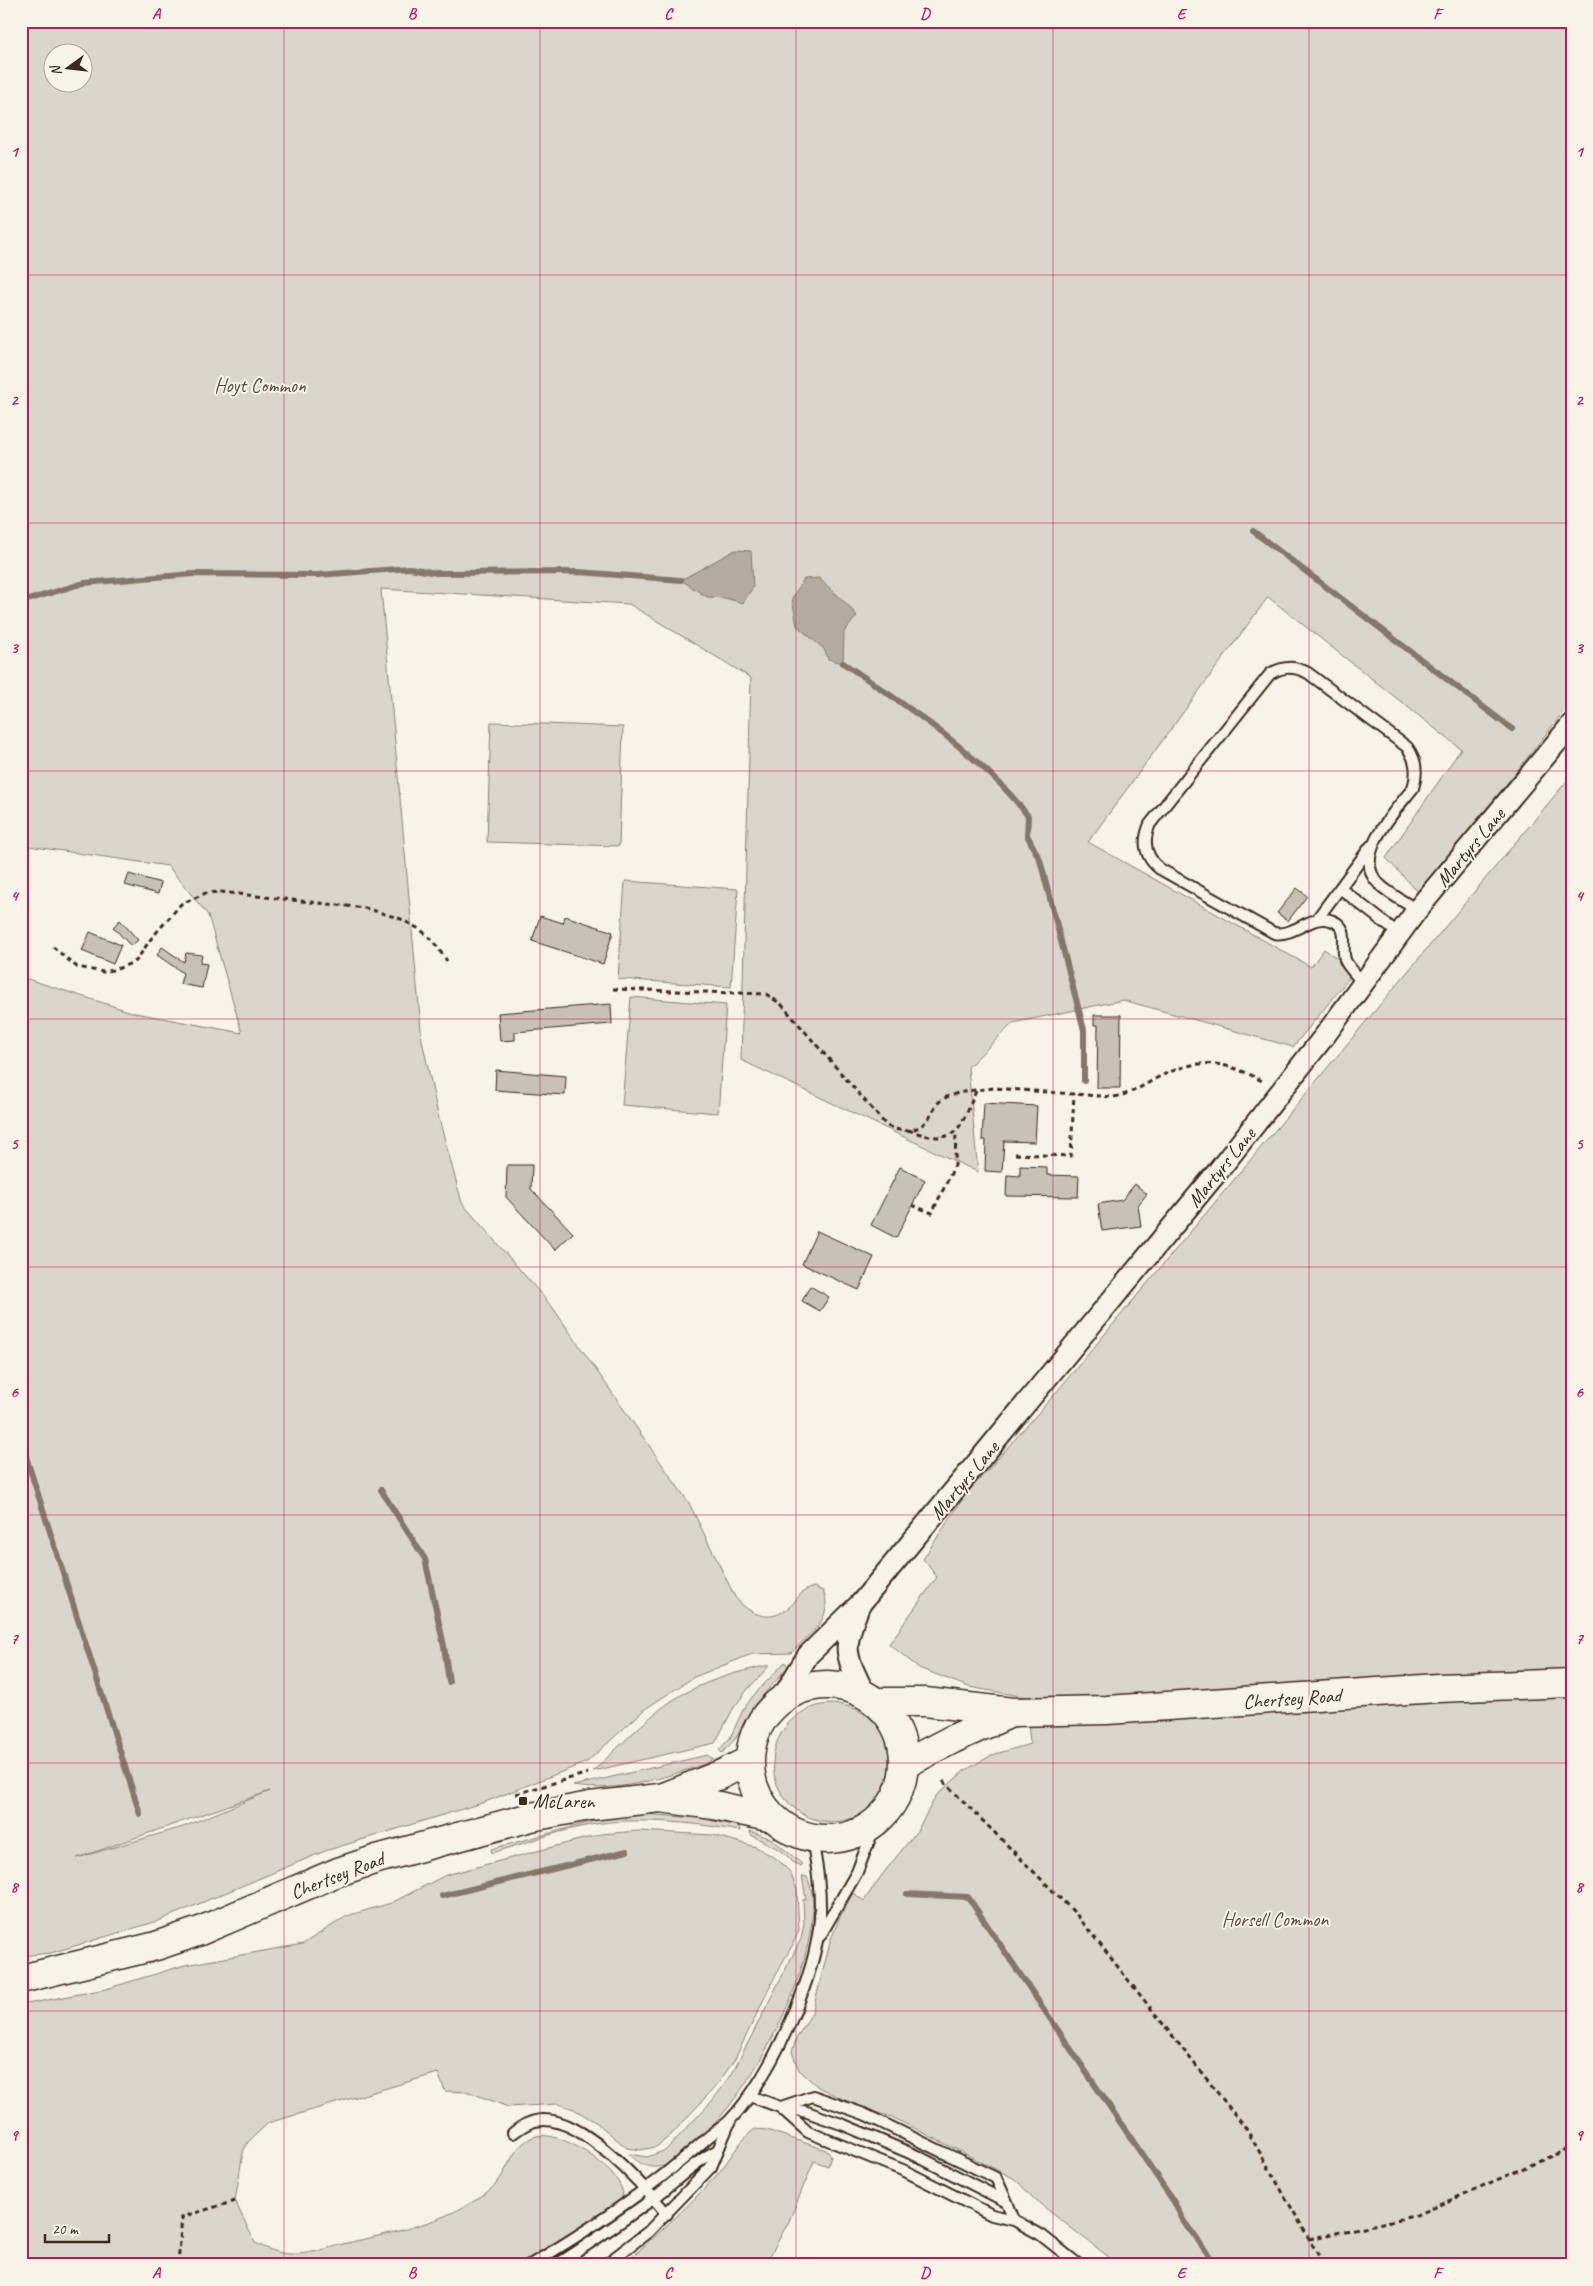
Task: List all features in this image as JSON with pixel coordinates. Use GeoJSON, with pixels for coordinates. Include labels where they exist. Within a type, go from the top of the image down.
{"type":"FeatureCollection","features":[{"type":"Feature","properties":{"kind":"main road","name":"Chertsey Road"},"geometry":{"type":"LineString","coordinates":[[871,1698],[1013,1712],[1107,1710],[1438,1688],[1572,1683]]}},
{"type":"Feature","properties":{"kind":"main road"},"geometry":{"type":"LineString","coordinates":[[830,1684],[855,1690],[871,1698],[888,1713],[901,1737],[905,1764],[900,1791],[890,1808],[876,1823],[858,1834],[839,1840],[812,1839],[787,1829],[773,1818],[754,1788],[750,1760],[753,1738],[764,1716],[782,1698],[805,1687],[830,1684]]}},
{"type":"Feature","properties":{"kind":"main road","name":"Chertsey Road"},"geometry":{"type":"LineString","coordinates":[[905,1764],[953,1739],[1013,1712]]}},
{"type":"Feature","properties":{"kind":"main road","name":"Chertsey Road"},"geometry":{"type":"LineString","coordinates":[[660,1798],[722,1774],[750,1760]]}},
{"type":"Feature","properties":{"kind":"main road","name":"Chertsey Road"},"geometry":{"type":"LineString","coordinates":[[21,1979],[156,1946],[200,1932],[338,1872],[377,1859],[531,1817],[590,1806],[660,1798],[714,1805],[773,1818]]}},
{"type":"Feature","properties":{"kind":"street","name":"Martyrs Lane"},"geometry":{"type":"LineString","coordinates":[[782,1698],[808,1656],[861,1603],[1026,1406],[1219,1170],[1417,910],[1572,724]]}},
{"type":"Feature","properties":{"kind":"street","name":"Martyrs Lane"},"geometry":{"type":"LineString","coordinates":[[861,1603],[846,1644],[847,1654],[871,1698]]}},
{"type":"Feature","properties":{"kind":"lane"},"geometry":{"type":"LineString","coordinates":[[1317,919],[1412,788],[1416,779],[1414,757],[1407,747],[1308,673],[1292,668],[1277,670],[1264,680],[1150,824],[1146,838],[1146,847],[1151,862],[1160,869],[1274,933],[1290,932],[1317,919],[1328,919],[1338,923],[1344,932],[1345,961],[1363,983]]}},
{"type":"Feature","properties":{"kind":"lane"},"geometry":{"type":"LineString","coordinates":[[1373,844],[1370,856],[1372,875],[1378,884],[1417,910]]}},
{"type":"Feature","properties":{"kind":"lane"},"geometry":{"type":"LineString","coordinates":[[1340,888],[1399,934]]}},
{"type":"Feature","properties":{"kind":"lane"},"geometry":{"type":"LineString","coordinates":[[530,2265],[616,2212],[647,2189],[731,2120],[750,2096],[768,2067],[789,2024],[817,1940],[857,1872],[876,1823]]}},
{"type":"Feature","properties":{"kind":"lane"},"geometry":{"type":"LineString","coordinates":[[812,1839],[820,1887],[817,1940]]}},
{"type":"Feature","properties":{"kind":"lane"},"geometry":{"type":"LineString","coordinates":[[750,2096],[780,2107],[807,2112],[844,2125],[918,2156],[1007,2202]]}},
{"type":"Feature","properties":{"kind":"lane"},"geometry":{"type":"LineString","coordinates":[[780,2107],[813,2096],[864,2114],[996,2178],[1014,2220]]}},
{"type":"Feature","properties":{"kind":"lane"},"geometry":{"type":"LineString","coordinates":[[780,2107],[808,2132],[905,2171],[992,2215],[1014,2220],[1042,2235],[1079,2265]]}},
{"type":"Feature","properties":{"kind":"lane"},"geometry":{"type":"LineString","coordinates":[[512,2133],[524,2125],[544,2120],[570,2127],[583,2134],[647,2189],[667,2214]]}},
{"type":"Feature","properties":{"kind":"lane"},"geometry":{"type":"LineString","coordinates":[[605,2265],[667,2214],[711,2168],[731,2120]]}},
{"type":"Feature","properties":{"kind":"lane"},"geometry":{"type":"LineString","coordinates":[[556,2265],[597,2239],[654,2198],[702,2158],[718,2150]]}},
{"type":"Feature","properties":{"kind":"lane"},"geometry":{"type":"LineString","coordinates":[[964,2201],[972,2183]]}},
{"type":"Feature","properties":{"kind":"path"},"geometry":{"type":"LineString","coordinates":[[53,947],[77,967],[104,972],[117,969],[136,961],[150,940],[180,904],[206,893],[220,892],[365,908],[401,919],[421,930],[433,941],[447,961]]}},
{"type":"Feature","properties":{"kind":"path"},"geometry":{"type":"LineString","coordinates":[[613,989],[733,995],[753,992],[766,994],[782,1004],[886,1125],[895,1130],[918,1128],[926,1122],[941,1100],[976,1090],[994,1088],[1114,1097],[1126,1096],[1172,1071],[1208,1063],[1228,1064],[1245,1071],[1280,1092]]}},
{"type":"Feature","properties":{"kind":"path"},"geometry":{"type":"LineString","coordinates":[[912,1205],[932,1213],[955,1166],[956,1132],[976,1090]]}},
{"type":"Feature","properties":{"kind":"path"},"geometry":{"type":"LineString","coordinates":[[1015,1154],[1071,1156],[1074,1094]]}},
{"type":"Feature","properties":{"kind":"path"},"geometry":{"type":"LineString","coordinates":[[908,1130],[938,1138],[950,1137],[956,1132]]}},
{"type":"Feature","properties":{"kind":"path"},"geometry":{"type":"LineString","coordinates":[[943,1781],[1076,1914],[1247,2130],[1324,2265]]}},
{"type":"Feature","properties":{"kind":"path"},"geometry":{"type":"LineString","coordinates":[[1309,2239],[1414,2216],[1572,2147]]}},
{"type":"Feature","properties":{"kind":"path"},"geometry":{"type":"LineString","coordinates":[[178,2265],[182,2217],[235,2201]]}},
{"type":"Feature","properties":{"kind":"green space","name":"Hoyt Common"},"geometry":{"type":"Polygon","coordinates":[[[21,21],[1572,21],[1572,701],[1420,894],[1386,858],[1461,749],[1268,597],[1088,842],[1311,967],[1324,949],[1355,971],[1293,1047],[1123,1000],[1013,1023],[968,1067],[978,1172],[741,1060],[751,678],[629,604],[381,589],[422,1040],[438,1115],[462,1203],[553,1308],[689,1503],[735,1597],[740,1603],[759,1615],[773,1616],[787,1609],[802,1593],[814,1587],[823,1591],[826,1610],[818,1625],[791,1653],[752,1654],[694,1677],[645,1709],[587,1762],[485,1802],[325,1851],[158,1921],[51,1953],[21,1956],[21,977],[135,1013],[242,1033],[208,915],[168,866],[21,845],[21,21]],[[270,1791],[77,1858],[183,1827],[270,1791]]]}},
{"type":"Feature","properties":{"kind":"green space"},"geometry":{"type":"Polygon","coordinates":[[[491,722],[623,727],[619,846],[487,842],[491,722]]]}},
{"type":"Feature","properties":{"kind":"green space","name":"Horsell Common"},"geometry":{"type":"Polygon","coordinates":[[[1572,775],[1572,2265],[1119,2265],[1035,2200],[1015,2179],[892,2117],[861,2108],[818,2087],[799,2070],[792,2052],[796,2039],[812,2013],[831,1939],[853,1893],[864,1901],[917,1831],[936,1796],[964,1771],[992,1755],[1030,1744],[1026,1697],[969,1687],[919,1668],[889,1644],[937,1577],[923,1559],[964,1497],[1054,1395],[1572,775]]]}},
{"type":"Feature","properties":{"kind":"green space"},"geometry":{"type":"Polygon","coordinates":[[[625,881],[738,889],[731,987],[618,979],[625,881]]]}},
{"type":"Feature","properties":{"kind":"green space"},"geometry":{"type":"Polygon","coordinates":[[[631,997],[726,1005],[718,1113],[622,1105],[631,997]]]}},
{"type":"Feature","properties":{"kind":"green space"},"geometry":{"type":"Polygon","coordinates":[[[785,1662],[788,1667],[756,1703],[736,1738],[722,1753],[719,1750],[730,1738],[743,1710],[753,1696],[785,1662]]]}},
{"type":"Feature","properties":{"kind":"green space"},"geometry":{"type":"Polygon","coordinates":[[[770,1665],[747,1690],[733,1709],[715,1743],[593,1771],[630,1735],[681,1695],[706,1683],[770,1665]]]}},
{"type":"Feature","properties":{"kind":"green space"},"geometry":{"type":"Polygon","coordinates":[[[832,1704],[855,1709],[874,1721],[886,1740],[891,1763],[886,1786],[874,1805],[855,1817],[832,1822],[809,1817],[790,1805],[778,1786],[773,1763],[778,1740],[790,1721],[809,1709],[832,1704]]]}},
{"type":"Feature","properties":{"kind":"green space"},"geometry":{"type":"Polygon","coordinates":[[[707,1755],[713,1759],[705,1764],[640,1783],[590,1788],[573,1786],[707,1755]]]}},
{"type":"Feature","properties":{"kind":"green space"},"geometry":{"type":"Polygon","coordinates":[[[642,1814],[698,1818],[739,1826],[740,1831],[698,1824],[669,1822],[609,1822],[558,1832],[492,1853],[491,1849],[613,1816],[642,1814]]]}},
{"type":"Feature","properties":{"kind":"green space"},"geometry":{"type":"Polygon","coordinates":[[[638,1831],[713,1835],[756,1847],[777,1859],[790,1872],[797,1890],[799,1930],[735,2059],[717,2085],[670,2136],[656,2147],[640,2150],[627,2148],[597,2123],[574,2109],[558,2104],[508,2107],[469,2092],[445,2091],[438,2073],[268,2123],[248,2142],[243,2152],[235,2201],[255,2243],[286,2254],[311,2252],[420,2225],[457,2210],[475,2201],[497,2183],[519,2147],[533,2137],[544,2136],[557,2138],[572,2144],[600,2162],[619,2183],[623,2193],[620,2203],[522,2265],[21,2265],[21,2005],[106,1989],[185,1965],[303,1944],[347,1916],[391,1903],[446,1875],[602,1834],[638,1831]]]}},
{"type":"Feature","properties":{"kind":"green space"},"geometry":{"type":"Polygon","coordinates":[[[750,1831],[772,1839],[802,1864],[801,1866],[794,1863],[782,1851],[751,1835],[750,1831]]]}},
{"type":"Feature","properties":{"kind":"green space"},"geometry":{"type":"Polygon","coordinates":[[[802,1876],[807,1877],[813,1902],[809,1937],[792,1995],[775,2033],[755,2069],[718,2120],[687,2152],[669,2164],[659,2167],[639,2162],[628,2154],[647,2157],[666,2150],[713,2100],[732,2074],[801,1939],[804,1924],[803,1900],[806,1899],[802,1876]]]}},
{"type":"Feature","properties":{"kind":"green space"},"geometry":{"type":"Polygon","coordinates":[[[755,2129],[767,2130],[826,2150],[831,2156],[828,2166],[814,2161],[789,2221],[765,2265],[622,2265],[693,2200],[720,2171],[744,2139],[755,2129]]]}},
{"type":"Feature","properties":{"kind":"shaded area"},"geometry":{"type":"Polygon","coordinates":[[[735,550],[751,551],[753,587],[743,603],[725,598],[707,597],[681,580],[735,550]]]}},
{"type":"Feature","properties":{"kind":"shaded area"},"geometry":{"type":"Polygon","coordinates":[[[819,578],[857,616],[844,632],[843,663],[828,659],[824,649],[797,626],[792,598],[804,579],[819,578]]]}},
{"type":"Feature","properties":{"kind":"building"},"geometry":{"type":"Polygon","coordinates":[[[129,874],[161,883],[158,894],[125,885],[129,874]]]}},
{"type":"Feature","properties":{"kind":"building"},"geometry":{"type":"Polygon","coordinates":[[[1297,888],[1307,896],[1288,921],[1277,913],[1297,888]]]}},
{"type":"Feature","properties":{"kind":"building"},"geometry":{"type":"Polygon","coordinates":[[[540,916],[563,923],[565,916],[613,932],[603,964],[532,941],[540,916]]]}},
{"type":"Feature","properties":{"kind":"building"},"geometry":{"type":"Polygon","coordinates":[[[120,920],[138,940],[131,946],[113,927],[120,920]]]}},
{"type":"Feature","properties":{"kind":"building"},"geometry":{"type":"Polygon","coordinates":[[[90,932],[121,945],[113,964],[82,951],[90,932]]]}},
{"type":"Feature","properties":{"kind":"building"},"geometry":{"type":"Polygon","coordinates":[[[162,947],[184,962],[186,953],[202,955],[200,963],[207,964],[202,988],[180,984],[183,973],[157,955],[162,947]]]}},
{"type":"Feature","properties":{"kind":"building"},"geometry":{"type":"Polygon","coordinates":[[[611,1004],[612,1024],[515,1032],[515,1040],[500,1041],[498,1013],[611,1004]]]}},
{"type":"Feature","properties":{"kind":"building"},"geometry":{"type":"Polygon","coordinates":[[[1094,1015],[1121,1015],[1120,1088],[1097,1088],[1098,1025],[1094,1025],[1094,1015]]]}},
{"type":"Feature","properties":{"kind":"building"},"geometry":{"type":"Polygon","coordinates":[[[496,1070],[566,1076],[565,1095],[495,1090],[496,1070]]]}},
{"type":"Feature","properties":{"kind":"building"},"geometry":{"type":"Polygon","coordinates":[[[984,1103],[1037,1106],[1035,1142],[1004,1141],[1002,1172],[985,1171],[986,1140],[982,1140],[984,1103]]]}},
{"type":"Feature","properties":{"kind":"building"},"geometry":{"type":"Polygon","coordinates":[[[507,1165],[532,1165],[531,1189],[573,1233],[555,1250],[506,1197],[507,1165]]]}},
{"type":"Feature","properties":{"kind":"building"},"geometry":{"type":"Polygon","coordinates":[[[1020,1166],[1047,1167],[1047,1175],[1079,1176],[1078,1197],[1006,1196],[1007,1175],[1020,1176],[1020,1166]]]}},
{"type":"Feature","properties":{"kind":"building"},"geometry":{"type":"Polygon","coordinates":[[[900,1167],[925,1180],[896,1238],[871,1225],[900,1167]]]}},
{"type":"Feature","properties":{"kind":"building"},"geometry":{"type":"Polygon","coordinates":[[[1135,1184],[1147,1194],[1138,1205],[1141,1226],[1102,1231],[1098,1204],[1122,1200],[1135,1184]]]}},
{"type":"Feature","properties":{"kind":"building"},"geometry":{"type":"Polygon","coordinates":[[[817,1231],[874,1257],[859,1290],[802,1264],[817,1231]]]}},
{"type":"Feature","properties":{"kind":"building"},"geometry":{"type":"Polygon","coordinates":[[[810,1286],[829,1297],[820,1311],[802,1301],[810,1286]]]}},
{"type":"Feature","properties":{"kind":"waterway"},"geometry":{"type":"LineString","coordinates":[[1253,531],[1512,729]]}},
{"type":"Feature","properties":{"kind":"waterway"},"geometry":{"type":"LineString","coordinates":[[21,602],[84,583],[193,574],[318,575],[410,568],[436,573],[579,572],[681,580]]}},
{"type":"Feature","properties":{"kind":"waterway"},"geometry":{"type":"LineString","coordinates":[[843,663],[917,714],[966,752],[1010,794],[1028,816],[1027,835],[1040,860],[1084,1030],[1084,1081]]}},
{"type":"Feature","properties":{"kind":"waterway"},"geometry":{"type":"LineString","coordinates":[[21,1441],[140,1814]]}},
{"type":"Feature","properties":{"kind":"waterway"},"geometry":{"type":"LineString","coordinates":[[381,1490],[425,1559],[444,1646],[449,1682]]}},
{"type":"Feature","properties":{"kind":"waterway"},"geometry":{"type":"LineString","coordinates":[[442,1896],[627,1851]]}},
{"type":"Feature","properties":{"kind":"waterway"},"geometry":{"type":"LineString","coordinates":[[907,1894],[968,1897],[1174,2202],[1183,2220],[1216,2265]]}},
{"type":"Feature","properties":{"kind":"place","name":"McLaren"},"geometry":{"type":"Point","coordinates":[523,1801]}}]}
